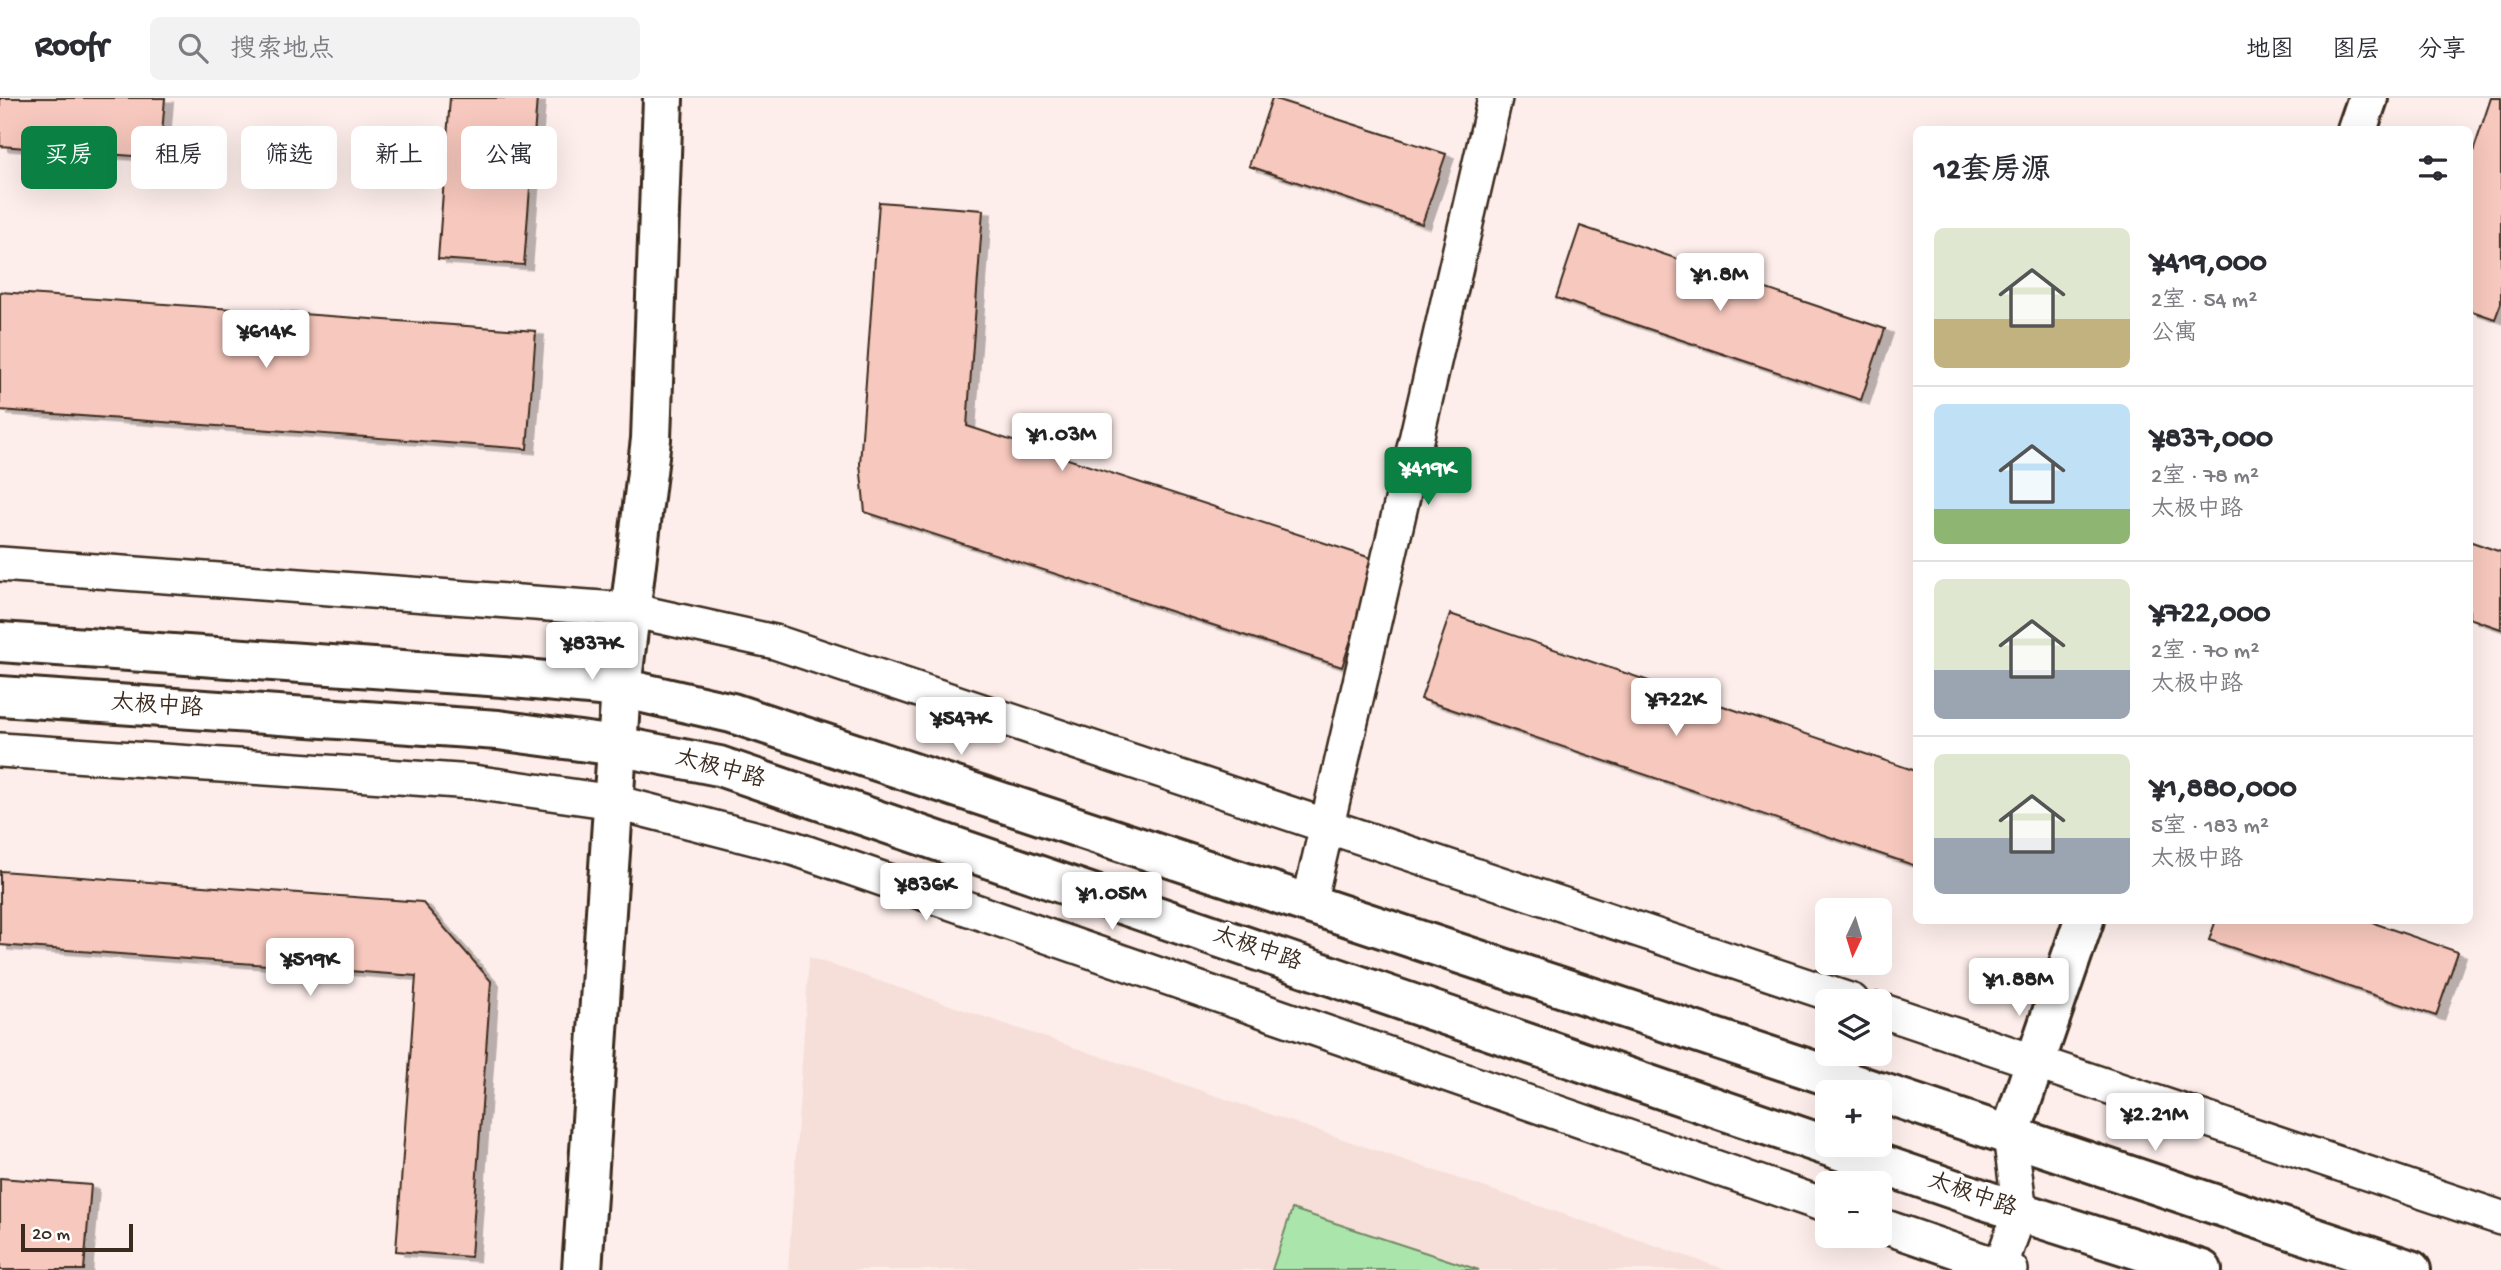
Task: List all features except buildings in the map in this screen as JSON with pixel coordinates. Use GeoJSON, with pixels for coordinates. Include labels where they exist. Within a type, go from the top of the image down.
{"type":"FeatureCollection","features":[{"type":"Feature","properties":{"kind":"main road"},"geometry":{"type":"LineString","coordinates":[[582,1270],[621,688],[652,439],[663,98]]}},
{"type":"Feature","properties":{"kind":"main road"},"geometry":{"type":"LineString","coordinates":[[2358,126],[2368,98]]}},
{"type":"Feature","properties":{"kind":"main road"},"geometry":{"type":"LineString","coordinates":[[0,642],[503,677],[621,688],[732,713],[1843,1080]]}},
{"type":"Feature","properties":{"kind":"main road","name":"太极中路"},"geometry":{"type":"LineString","coordinates":[[0,696],[498,730],[617,746],[719,766],[2020,1212],[2202,1270]]}},
{"type":"Feature","properties":{"kind":"main road"},"geometry":{"type":"LineString","coordinates":[[2010,1135],[2083,924]]}},
{"type":"Feature","properties":{"kind":"main road"},"geometry":{"type":"LineString","coordinates":[[1892,1096],[2411,1270]]}},
{"type":"Feature","properties":{"kind":"street"},"geometry":{"type":"LineString","coordinates":[[1309,903],[1495,98]]}},
{"type":"Feature","properties":{"kind":"street"},"geometry":{"type":"LineString","coordinates":[[0,564],[630,610],[775,642],[1816,989]]}},
{"type":"Feature","properties":{"kind":"street"},"geometry":{"type":"LineString","coordinates":[[0,750],[472,782],[614,802],[793,849],[1815,1202]]}},
{"type":"Feature","properties":{"kind":"street"},"geometry":{"type":"LineString","coordinates":[[1892,1014],[2501,1217]]}},
{"type":"Feature","properties":{"kind":"street"},"geometry":{"type":"LineString","coordinates":[[1892,1229],[2004,1269],[2020,1212],[2010,1135]]}},
{"type":"Feature","properties":{"kind":"shaded area"},"geometry":{"type":"Polygon","coordinates":[[[809,957],[1727,1270],[788,1270],[809,957]]]}},
{"type":"Feature","properties":{"kind":"green space"},"geometry":{"type":"Polygon","coordinates":[[[1292,1209],[1479,1270],[1272,1270],[1292,1209]]]}}]}
